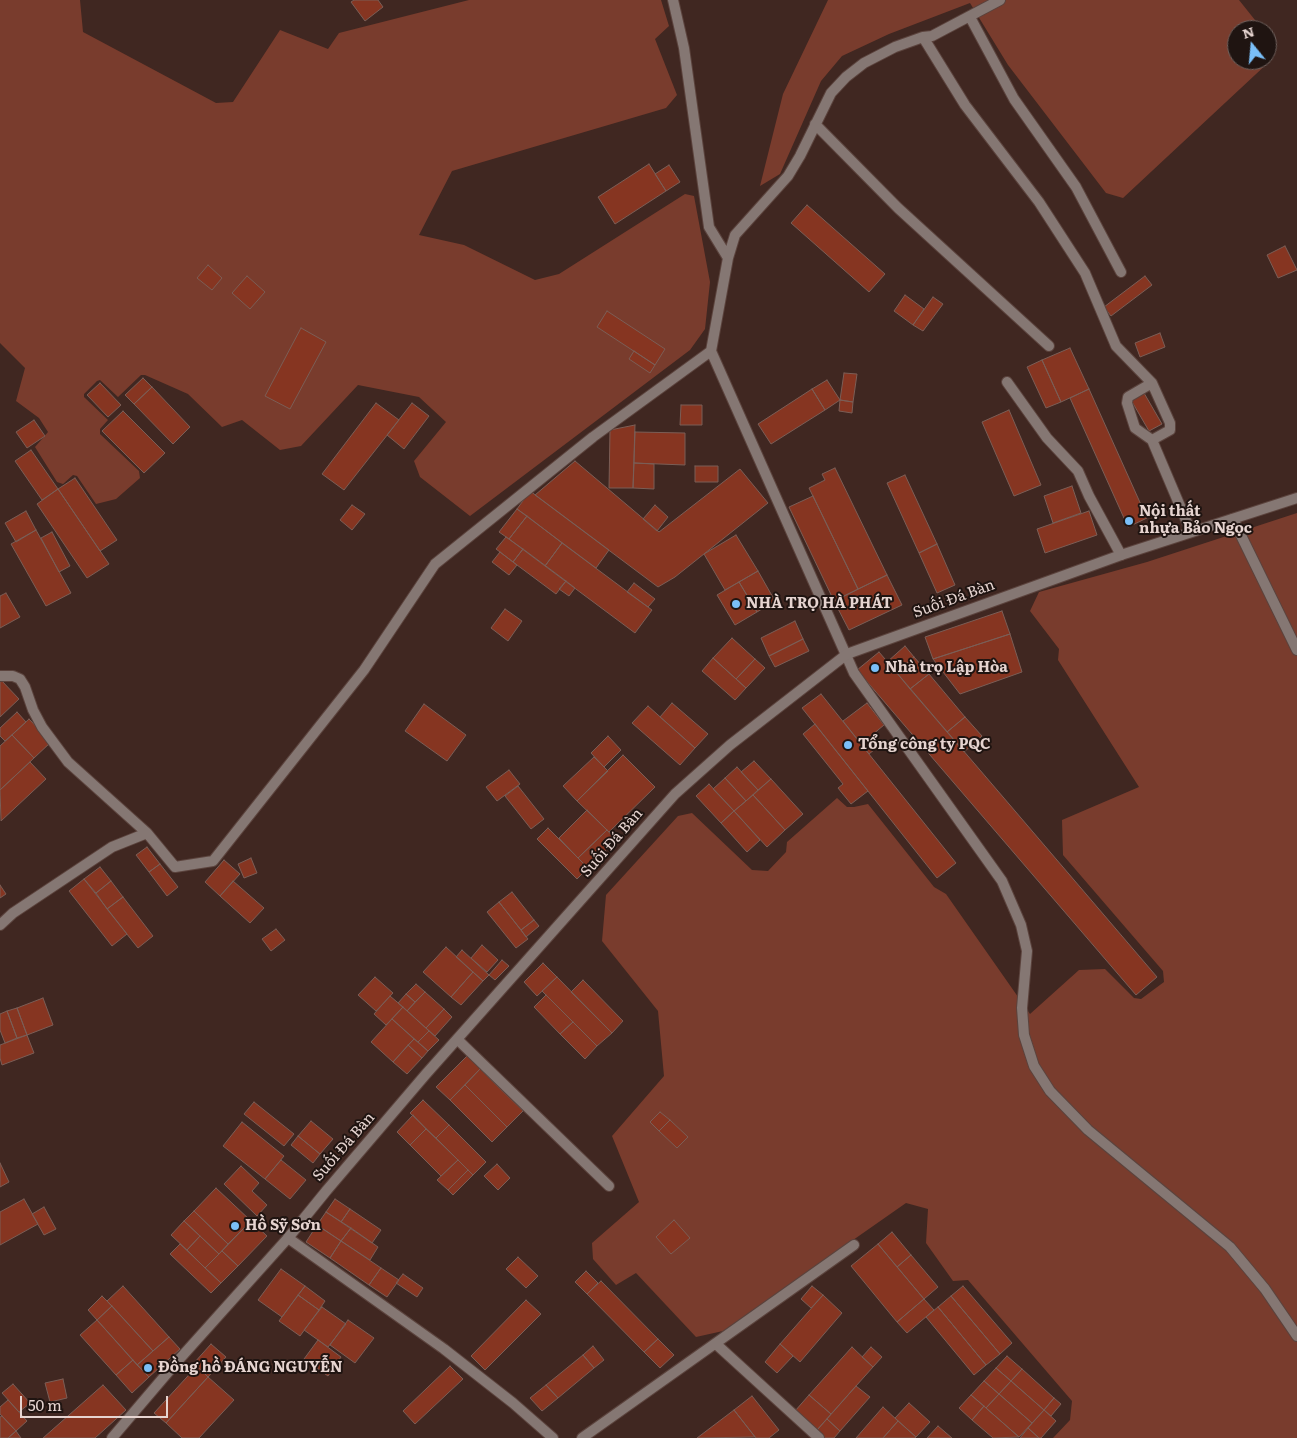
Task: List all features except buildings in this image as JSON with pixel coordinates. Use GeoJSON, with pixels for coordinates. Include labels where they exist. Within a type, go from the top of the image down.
{"type":"FeatureCollection","features":[{"type":"Feature","properties":{"kind":"street"},"geometry":{"type":"LineString","coordinates":[[674,0],[684,48],[709,227],[728,258]]}},
{"type":"Feature","properties":{"kind":"street"},"geometry":{"type":"LineString","coordinates":[[1000,0],[932,36],[923,37],[895,47],[864,64],[846,77],[832,93],[788,176],[735,235],[728,258],[711,351],[854,673],[894,726],[1002,880],[1021,925],[1027,951],[1022,1008],[1024,1035],[1034,1066],[1046,1084],[1088,1130],[1230,1247],[1265,1290],[1297,1336]]}},
{"type":"Feature","properties":{"kind":"street"},"geometry":{"type":"LineString","coordinates":[[970,17],[1014,99],[1076,187],[1121,272]]}},
{"type":"Feature","properties":{"kind":"street"},"geometry":{"type":"LineString","coordinates":[[923,37],[965,105],[1039,202],[1086,273],[1116,346],[1152,383],[1170,423],[1170,430],[1152,440]]}},
{"type":"Feature","properties":{"kind":"street"},"geometry":{"type":"LineString","coordinates":[[815,124],[898,208],[1049,346]]}},
{"type":"Feature","properties":{"kind":"street"},"geometry":{"type":"LineString","coordinates":[[0,676],[13,676],[20,679],[26,687],[33,710],[42,727],[68,762],[147,833],[176,867],[213,861],[364,670],[435,564],[593,437],[711,351]]}},
{"type":"Feature","properties":{"kind":"street"},"geometry":{"type":"LineString","coordinates":[[1007,382],[1047,438],[1078,471],[1089,496],[1121,555]]}},
{"type":"Feature","properties":{"kind":"street"},"geometry":{"type":"LineString","coordinates":[[1152,383],[1128,397],[1127,403],[1135,428],[1152,440],[1191,532]]}},
{"type":"Feature","properties":{"kind":"street","name":"Suối Đá Bàn"},"geometry":{"type":"LineString","coordinates":[[112,1438],[175,1364],[288,1238],[426,1074],[675,794],[730,745],[847,654],[1121,555],[1297,498]]}},
{"type":"Feature","properties":{"kind":"street"},"geometry":{"type":"LineString","coordinates":[[1233,519],[1296,645]]}},
{"type":"Feature","properties":{"kind":"street"},"geometry":{"type":"LineString","coordinates":[[0,925],[12,913],[112,847],[147,833]]}},
{"type":"Feature","properties":{"kind":"street"},"geometry":{"type":"LineString","coordinates":[[458,1040],[609,1186]]}},
{"type":"Feature","properties":{"kind":"street"},"geometry":{"type":"LineString","coordinates":[[288,1238],[444,1349],[513,1403],[552,1438]]}},
{"type":"Feature","properties":{"kind":"street"},"geometry":{"type":"LineString","coordinates":[[582,1438],[854,1245]]}},
{"type":"Feature","properties":{"kind":"street"},"geometry":{"type":"LineString","coordinates":[[716,1344],[819,1438]]}},
{"type":"Feature","properties":{"kind":"shaded area"},"geometry":{"type":"Polygon","coordinates":[[[0,0],[80,0],[83,32],[216,103],[233,102],[280,30],[328,49],[339,33],[469,0],[661,0],[669,26],[655,39],[677,95],[666,108],[452,171],[419,235],[464,245],[535,280],[559,274],[685,194],[694,196],[710,282],[705,329],[690,350],[470,516],[420,477],[414,461],[446,422],[419,397],[358,385],[301,446],[280,450],[242,420],[222,427],[188,394],[145,375],[141,375],[118,397],[100,380],[84,394],[84,397],[108,420],[100,429],[100,434],[139,471],[140,478],[116,499],[96,504],[77,476],[73,475],[63,484],[57,482],[35,447],[48,432],[39,418],[16,401],[25,368],[0,343],[0,0]]]}},
{"type":"Feature","properties":{"kind":"shaded area"},"geometry":{"type":"Polygon","coordinates":[[[828,0],[1239,0],[1255,20],[1227,20],[1227,70],[1260,70],[1123,198],[1106,193],[1008,65],[970,3],[889,34],[842,56],[821,81],[780,174],[760,186],[783,94],[828,0]]]}},
{"type":"Feature","properties":{"kind":"shaded area"},"geometry":{"type":"Polygon","coordinates":[[[1297,513],[1297,1438],[1053,1438],[1070,1420],[1072,1401],[968,1280],[953,1281],[926,1243],[928,1209],[906,1203],[723,1331],[696,1337],[636,1273],[616,1285],[593,1259],[592,1243],[639,1202],[612,1136],[664,1076],[658,1011],[602,941],[606,895],[678,816],[692,813],[752,870],[768,871],[786,852],[787,842],[837,798],[847,807],[868,804],[934,887],[946,894],[1030,1014],[1079,970],[1105,969],[1134,998],[1141,999],[1164,982],[1163,971],[1063,855],[1062,820],[1139,787],[1058,660],[1059,649],[1030,611],[1039,592],[1147,562],[1297,513]]]}},
{"type":"Feature","properties":{"kind":"place","name":"Nội thất nhựa Bảo Ngọc"},"geometry":{"type":"Point","coordinates":[1129,521]}},
{"type":"Feature","properties":{"kind":"place","name":"NHÀ TRỌ HÀ PHÁT"},"geometry":{"type":"Point","coordinates":[736,604]}},
{"type":"Feature","properties":{"kind":"place","name":"Nhà trọ Lập Hòa"},"geometry":{"type":"Point","coordinates":[875,668]}},
{"type":"Feature","properties":{"kind":"place","name":"Tổng công ty PQC"},"geometry":{"type":"Point","coordinates":[848,745]}},
{"type":"Feature","properties":{"kind":"place","name":"Hồ Sỹ Sơn"},"geometry":{"type":"Point","coordinates":[235,1226]}},
{"type":"Feature","properties":{"kind":"place","name":"Đồng hồ ĐÁNG NGUYỄN"},"geometry":{"type":"Point","coordinates":[148,1368]}}]}
